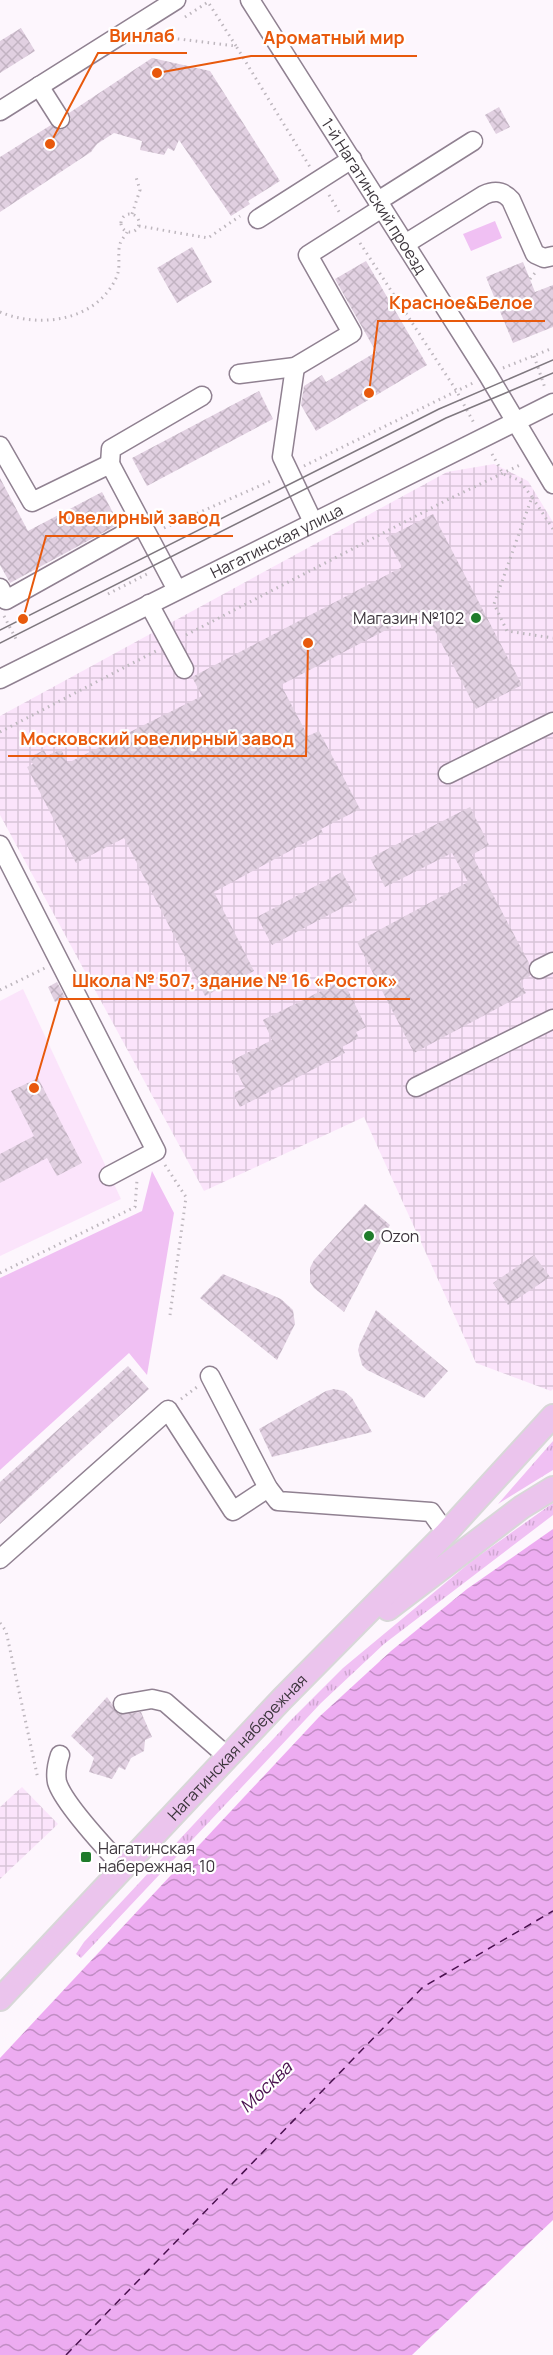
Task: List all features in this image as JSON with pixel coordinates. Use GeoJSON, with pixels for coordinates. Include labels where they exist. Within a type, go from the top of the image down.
{"type":"FeatureCollection","features":[{"type":"Feature","properties":{"kind":"main road","name":"Нагатинская набережная"},"geometry":{"type":"LineString","coordinates":[[0,1999],[228,1757],[446,1533],[553,1416]]}},
{"type":"Feature","properties":{"kind":"main road","name":"Нагатинская набережная"},"geometry":{"type":"LineString","coordinates":[[330,1654],[522,1507],[553,1488]]}},
{"type":"Feature","properties":{"kind":"street"},"geometry":{"type":"LineString","coordinates":[[0,111],[176,0]]}},
{"type":"Feature","properties":{"kind":"street","name":"1-й Нагатинский проезд"},"geometry":{"type":"LineString","coordinates":[[250,0],[352,159],[553,484]]}},
{"type":"Feature","properties":{"kind":"street"},"geometry":{"type":"LineString","coordinates":[[39,87],[60,119]]}},
{"type":"Feature","properties":{"kind":"street"},"geometry":{"type":"LineString","coordinates":[[239,374],[296,367],[352,333],[308,255],[473,141]]}},
{"type":"Feature","properties":{"kind":"street"},"geometry":{"type":"LineString","coordinates":[[258,219],[352,159]]}},
{"type":"Feature","properties":{"kind":"street"},"geometry":{"type":"LineString","coordinates":[[405,244],[484,195],[495,191],[506,194],[511,200],[535,254],[544,258],[553,256]]}},
{"type":"Feature","properties":{"kind":"street"},"geometry":{"type":"LineString","coordinates":[[296,367],[282,457],[313,522]]}},
{"type":"Feature","properties":{"kind":"street"},"geometry":{"type":"LineString","coordinates":[[177,590],[110,464],[111,449],[202,396]]}},
{"type":"Feature","properties":{"kind":"street","name":"Нагатинская улица"},"geometry":{"type":"LineString","coordinates":[[1,676],[552,404]]}},
{"type":"Feature","properties":{"kind":"street"},"geometry":{"type":"LineString","coordinates":[[0,446],[32,502],[110,464]]}},
{"type":"Feature","properties":{"kind":"street"},"geometry":{"type":"LineString","coordinates":[[0,588],[6,600],[142,524]]}},
{"type":"Feature","properties":{"kind":"street"},"geometry":{"type":"LineString","coordinates":[[149,604],[184,669]]}},
{"type":"Feature","properties":{"kind":"street"},"geometry":{"type":"LineString","coordinates":[[448,774],[553,722]]}},
{"type":"Feature","properties":{"kind":"street"},"geometry":{"type":"LineString","coordinates":[[0,845],[156,1151],[109,1176]]}},
{"type":"Feature","properties":{"kind":"street"},"geometry":{"type":"LineString","coordinates":[[416,1087],[553,1019]]}},
{"type":"Feature","properties":{"kind":"street"},"geometry":{"type":"LineString","coordinates":[[210,1376],[268,1488],[278,1501],[431,1512],[446,1533]]}},
{"type":"Feature","properties":{"kind":"street"},"geometry":{"type":"LineString","coordinates":[[0,1559],[168,1410],[233,1511],[268,1488]]}},
{"type":"Feature","properties":{"kind":"street"},"geometry":{"type":"LineString","coordinates":[[123,1704],[152,1699],[165,1702],[228,1757]]}},
{"type":"Feature","properties":{"kind":"street"},"geometry":{"type":"LineString","coordinates":[[60,1755],[56,1769],[58,1784],[65,1797],[103,1846],[124,1868]]}},
{"type":"Feature","properties":{"kind":"path"},"geometry":{"type":"LineString","coordinates":[[181,19],[208,3],[236,46]]}},
{"type":"Feature","properties":{"kind":"path"},"geometry":{"type":"LineString","coordinates":[[156,35],[164,30]]}},
{"type":"Feature","properties":{"kind":"path"},"geometry":{"type":"LineString","coordinates":[[132,214],[140,190],[136,177]]}},
{"type":"Feature","properties":{"kind":"path"},"geometry":{"type":"LineString","coordinates":[[132,214],[137,218],[139,226],[135,231],[127,232],[122,228],[122,219],[132,214]]}},
{"type":"Feature","properties":{"kind":"path"},"geometry":{"type":"LineString","coordinates":[[139,226],[208,238],[239,217]]}},
{"type":"Feature","properties":{"kind":"path"},"geometry":{"type":"LineString","coordinates":[[0,312],[21,319],[41,321],[62,318],[89,307],[108,290],[118,274],[119,245],[127,232]]}},
{"type":"Feature","properties":{"kind":"path"},"geometry":{"type":"LineString","coordinates":[[471,303],[493,294]]}},
{"type":"Feature","properties":{"kind":"path"},"geometry":{"type":"LineString","coordinates":[[534,356],[552,404]]}},
{"type":"Feature","properties":{"kind":"path"},"geometry":{"type":"LineString","coordinates":[[0,732],[447,500],[503,474],[519,480],[553,529]]}},
{"type":"Feature","properties":{"kind":"path"},"geometry":{"type":"LineString","coordinates":[[532,497],[494,604],[507,631],[553,638]]}},
{"type":"Feature","properties":{"kind":"path"},"geometry":{"type":"LineString","coordinates":[[108,594],[164,566]]}},
{"type":"Feature","properties":{"kind":"path"},"geometry":{"type":"LineString","coordinates":[[2,612],[16,641]]}},
{"type":"Feature","properties":{"kind":"path"},"geometry":{"type":"LineString","coordinates":[[0,990],[60,961]]}},
{"type":"Feature","properties":{"kind":"path"},"geometry":{"type":"LineString","coordinates":[[156,1151],[186,1197],[170,1315]]}},
{"type":"Feature","properties":{"kind":"path"},"geometry":{"type":"LineString","coordinates":[[0,1273],[135,1206],[139,1160]]}},
{"type":"Feature","properties":{"kind":"path"},"geometry":{"type":"LineString","coordinates":[[168,1410],[210,1376]]}},
{"type":"Feature","properties":{"kind":"path"},"geometry":{"type":"LineString","coordinates":[[0,1623],[6,1631],[35,1774],[40,1786]]}},
{"type":"Feature","properties":{"kind":"shaded area"},"geometry":{"type":"Polygon","coordinates":[[[494,464],[528,481],[553,522],[553,1389],[551,1391],[476,1363],[364,1117],[204,1191],[0,815],[0,716],[447,472],[494,464]]]}},
{"type":"Feature","properties":{"kind":"shaded area"},"geometry":{"type":"Polygon","coordinates":[[[23,989],[121,1199],[0,1256],[0,1001],[23,989]]]}},
{"type":"Feature","properties":{"kind":"shaded area"},"geometry":{"type":"Polygon","coordinates":[[[22,1787],[58,1824],[0,1879],[0,1807],[22,1787]]]}},
{"type":"Feature","properties":{"kind":"green space"},"geometry":{"type":"Polygon","coordinates":[[[495,221],[502,238],[471,251],[463,234],[495,221]]]}},
{"type":"Feature","properties":{"kind":"green space"},"geometry":{"type":"Polygon","coordinates":[[[152,1171],[174,1213],[147,1375],[129,1353],[0,1470],[0,1278],[142,1211],[152,1171]]]}},
{"type":"Feature","properties":{"kind":"green space"},"geometry":{"type":"Polygon","coordinates":[[[553,1441],[553,1470],[498,1504],[553,1441]]]}},
{"type":"Feature","properties":{"kind":"green space"},"geometry":{"type":"Polygon","coordinates":[[[553,1503],[553,1515],[384,1644],[321,1703],[81,1958],[76,1954],[84,1942],[289,1722],[343,1668],[473,1560],[553,1503]]]}},
{"type":"Feature","properties":{"kind":"water","name":"Москва"},"geometry":{"type":"Polygon","coordinates":[[[553,1529],[553,2220],[412,2355],[0,2355],[0,2058],[319,1717],[391,1651],[467,1589],[553,1529]]]}},
{"type":"Feature","properties":{"kind":"building"},"geometry":{"type":"Polygon","coordinates":[[[21,28],[35,51],[0,73],[0,41],[21,28]]]}},
{"type":"Feature","properties":{"kind":"building"},"geometry":{"type":"Polygon","coordinates":[[[152,58],[210,71],[280,181],[248,201],[250,204],[231,216],[179,140],[174,151],[168,148],[164,155],[140,150],[142,141],[114,133],[97,144],[91,152],[0,212],[0,157],[51,125],[60,130],[66,128],[71,119],[69,113],[152,58]]]}},
{"type":"Feature","properties":{"kind":"building"},"geometry":{"type":"Polygon","coordinates":[[[499,107],[510,127],[496,134],[485,115],[499,107]]]}},
{"type":"Feature","properties":{"kind":"building"},"geometry":{"type":"Polygon","coordinates":[[[192,247],[212,282],[177,303],[157,268],[192,247]]]}},
{"type":"Feature","properties":{"kind":"building"},"geometry":{"type":"Polygon","coordinates":[[[366,261],[427,365],[316,431],[301,405],[304,386],[322,375],[326,382],[376,352],[335,279],[366,261]]]}},
{"type":"Feature","properties":{"kind":"building"},"geometry":{"type":"Polygon","coordinates":[[[523,262],[535,292],[553,285],[553,327],[513,343],[486,277],[523,262]]]}},
{"type":"Feature","properties":{"kind":"building"},"geometry":{"type":"Polygon","coordinates":[[[259,391],[273,419],[147,486],[132,458],[259,391]]]}},
{"type":"Feature","properties":{"kind":"building"},"geometry":{"type":"Polygon","coordinates":[[[0,478],[28,531],[102,492],[119,524],[10,583],[0,565],[0,478]]]}},
{"type":"Feature","properties":{"kind":"building"},"geometry":{"type":"Polygon","coordinates":[[[433,514],[522,685],[476,709],[424,610],[281,685],[308,736],[319,731],[360,809],[321,829],[323,833],[214,892],[254,971],[205,996],[124,838],[76,863],[27,767],[33,764],[30,757],[44,750],[47,756],[61,749],[68,763],[202,696],[192,677],[402,567],[386,538],[433,514]]]}},
{"type":"Feature","properties":{"kind":"building"},"geometry":{"type":"Polygon","coordinates":[[[470,807],[489,845],[472,855],[529,963],[530,976],[520,981],[526,993],[414,1053],[357,942],[468,882],[452,853],[385,887],[370,858],[470,807]]]}},
{"type":"Feature","properties":{"kind":"building"},"geometry":{"type":"Polygon","coordinates":[[[342,872],[357,900],[272,945],[257,917],[342,872]]]}},
{"type":"Feature","properties":{"kind":"building"},"geometry":{"type":"Polygon","coordinates":[[[343,980],[366,1027],[356,1032],[359,1038],[342,1047],[345,1053],[240,1107],[233,1093],[245,1088],[231,1061],[272,1040],[263,1020],[343,980]]]}},
{"type":"Feature","properties":{"kind":"building"},"geometry":{"type":"Polygon","coordinates":[[[57,982],[65,997],[55,1002],[48,987],[57,982]]]}},
{"type":"Feature","properties":{"kind":"building"},"geometry":{"type":"Polygon","coordinates":[[[38,1078],[82,1163],[57,1176],[47,1158],[0,1183],[0,1154],[34,1136],[11,1091],[38,1078]]]}},
{"type":"Feature","properties":{"kind":"building"},"geometry":{"type":"Polygon","coordinates":[[[365,1204],[390,1225],[344,1312],[314,1288],[310,1282],[310,1268],[314,1260],[365,1204]]]}},
{"type":"Feature","properties":{"kind":"building"},"geometry":{"type":"Polygon","coordinates":[[[534,1255],[550,1277],[508,1305],[493,1283],[534,1255]]]}},
{"type":"Feature","properties":{"kind":"building"},"geometry":{"type":"Polygon","coordinates":[[[223,1274],[281,1299],[293,1310],[295,1324],[277,1360],[200,1298],[223,1274]]]}},
{"type":"Feature","properties":{"kind":"building"},"geometry":{"type":"Polygon","coordinates":[[[376,1310],[448,1371],[424,1398],[367,1370],[362,1365],[358,1350],[376,1310]]]}},
{"type":"Feature","properties":{"kind":"building"},"geometry":{"type":"Polygon","coordinates":[[[128,1366],[149,1389],[0,1524],[0,1482],[128,1366]]]}},
{"type":"Feature","properties":{"kind":"building"},"geometry":{"type":"Polygon","coordinates":[[[334,1389],[344,1391],[352,1398],[372,1432],[272,1457],[259,1429],[326,1391],[334,1389]]]}},
{"type":"Feature","properties":{"kind":"building"},"geometry":{"type":"Polygon","coordinates":[[[107,1697],[119,1714],[141,1712],[152,1737],[145,1740],[144,1751],[131,1758],[125,1770],[119,1767],[112,1779],[89,1772],[94,1758],[71,1736],[107,1697]]]}},
{"type":"Feature","properties":{"kind":"ferry route"},"geometry":{"type":"LineString","coordinates":[[66,2355],[423,1987],[553,1911]]}},
{"type":"Feature","properties":{"kind":"tram line"},"geometry":{"type":"LineString","coordinates":[[0,630],[439,409],[553,360]]}},
{"type":"Feature","properties":{"kind":"tram line"},"geometry":{"type":"LineString","coordinates":[[0,643],[446,418],[553,373]]}},
{"type":"Feature","properties":{"kind":"place","name":"Ароматный мир"},"geometry":{"type":"Point","coordinates":[157,73]}},
{"type":"Feature","properties":{"kind":"place","name":"Винлаб"},"geometry":{"type":"Point","coordinates":[50,144]}},
{"type":"Feature","properties":{"kind":"place","name":"Красное&Белое"},"geometry":{"type":"Point","coordinates":[369,393]}},
{"type":"Feature","properties":{"kind":"place","name":"Магазин №102"},"geometry":{"type":"Point","coordinates":[476,618]}},
{"type":"Feature","properties":{"kind":"place","name":"Ювелирный завод"},"geometry":{"type":"Point","coordinates":[23,619]}},
{"type":"Feature","properties":{"kind":"place","name":"Московский ювелирный завод"},"geometry":{"type":"Point","coordinates":[308,643]}},
{"type":"Feature","properties":{"kind":"place","name":"Школа № 507, здание № 16 «Росток»"},"geometry":{"type":"Point","coordinates":[34,1088]}},
{"type":"Feature","properties":{"kind":"place","name":"Ozon"},"geometry":{"type":"Point","coordinates":[369,1236]}},
{"type":"Feature","properties":{"kind":"place","name":"Нагатинская набережная, 10"},"geometry":{"type":"Point","coordinates":[86,1857]}}]}
